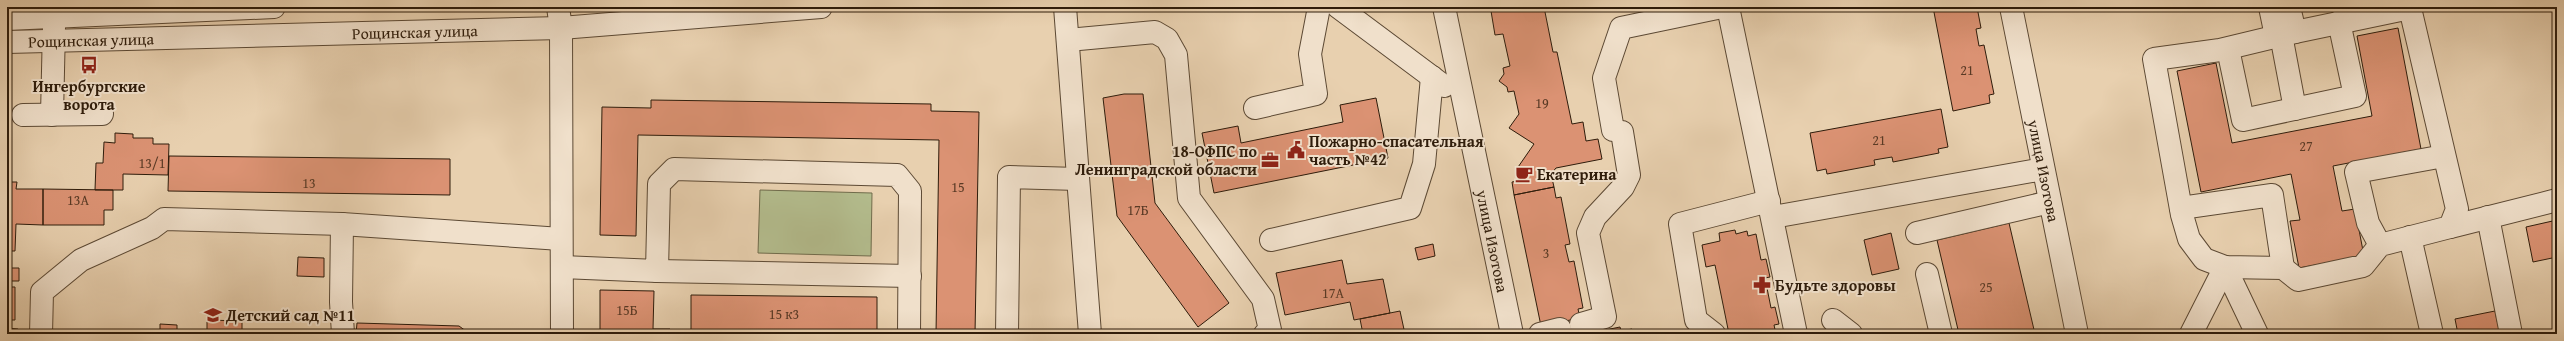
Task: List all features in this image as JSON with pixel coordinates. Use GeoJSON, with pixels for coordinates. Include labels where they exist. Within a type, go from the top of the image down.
{"type":"FeatureCollection","features":[{"type":"Feature","properties":{"kind":"street","name":"Рощинская улица"},"geometry":{"type":"LineString","coordinates":[[7,19],[274,7]]}},
{"type":"Feature","properties":{"kind":"street"},"geometry":{"type":"LineString","coordinates":[[558,7],[561,28],[562,334]]}},
{"type":"Feature","properties":{"kind":"street","name":"Рощинская улица"},"geometry":{"type":"LineString","coordinates":[[7,42],[561,28],[821,7]]}},
{"type":"Feature","properties":{"kind":"street"},"geometry":{"type":"LineString","coordinates":[[1065,7],[1090,334]]}},
{"type":"Feature","properties":{"kind":"street"},"geometry":{"type":"LineString","coordinates":[[1255,108],[1316,94],[1310,54],[1319,7]]}},
{"type":"Feature","properties":{"kind":"street"},"geometry":{"type":"LineString","coordinates":[[1338,7],[1464,101]]}},
{"type":"Feature","properties":{"kind":"street","name":"улица Изотова"},"geometry":{"type":"LineString","coordinates":[[1444,7],[1512,334]]}},
{"type":"Feature","properties":{"kind":"street"},"geometry":{"type":"LineString","coordinates":[[1581,324],[1605,317],[1588,233],[1595,217],[1623,187],[1630,175],[1604,78],[1621,28],[1722,7]]}},
{"type":"Feature","properties":{"kind":"street"},"geometry":{"type":"LineString","coordinates":[[1728,7],[1796,334]]}},
{"type":"Feature","properties":{"kind":"street","name":"улица Изотова"},"geometry":{"type":"LineString","coordinates":[[2010,7],[2077,334]]}},
{"type":"Feature","properties":{"kind":"street"},"geometry":{"type":"LineString","coordinates":[[2270,7],[2284,34]]}},
{"type":"Feature","properties":{"kind":"street"},"geometry":{"type":"LineString","coordinates":[[2289,7],[2284,34],[2295,109]]}},
{"type":"Feature","properties":{"kind":"street"},"geometry":{"type":"LineString","coordinates":[[2450,227],[2457,209],[2410,8],[2284,34],[2228,49],[2154,59],[2181,208],[2189,239],[2204,259],[2225,267],[2283,268],[2298,280],[2363,266],[2380,245],[2557,200]]}},
{"type":"Feature","properties":{"kind":"street"},"geometry":{"type":"LineString","coordinates":[[52,115],[54,18]]}},
{"type":"Feature","properties":{"kind":"street"},"geometry":{"type":"LineString","coordinates":[[2228,49],[2243,120],[2355,96],[2339,22]]}},
{"type":"Feature","properties":{"kind":"street"},"geometry":{"type":"LineString","coordinates":[[1068,40],[1155,32],[1167,39],[1176,55],[1189,198],[1263,299],[1270,330],[1265,334]]}},
{"type":"Feature","properties":{"kind":"street"},"geometry":{"type":"LineString","coordinates":[[1272,240],[1410,208],[1424,164],[1432,77]]}},
{"type":"Feature","properties":{"kind":"street"},"geometry":{"type":"LineString","coordinates":[[23,115],[102,114]]}},
{"type":"Feature","properties":{"kind":"street"},"geometry":{"type":"LineString","coordinates":[[2380,245],[2368,223],[2356,172],[2444,156]]}},
{"type":"Feature","properties":{"kind":"street"},"geometry":{"type":"LineString","coordinates":[[657,271],[659,184],[674,169],[897,175],[910,191],[909,334]]}},
{"type":"Feature","properties":{"kind":"street"},"geometry":{"type":"LineString","coordinates":[[1714,334],[1696,320],[1680,224],[2043,169]]}},
{"type":"Feature","properties":{"kind":"street"},"geometry":{"type":"LineString","coordinates":[[1007,334],[1009,177],[1078,179]]}},
{"type":"Feature","properties":{"kind":"street"},"geometry":{"type":"LineString","coordinates":[[2181,208],[2272,195],[2283,268]]}},
{"type":"Feature","properties":{"kind":"street"},"geometry":{"type":"LineString","coordinates":[[1918,233],[2050,202]]}},
{"type":"Feature","properties":{"kind":"street"},"geometry":{"type":"LineString","coordinates":[[2488,217],[2511,334]]}},
{"type":"Feature","properties":{"kind":"street"},"geometry":{"type":"LineString","coordinates":[[41,334],[42,292],[81,260],[152,228],[164,219],[342,224],[561,239]]}},
{"type":"Feature","properties":{"kind":"street"},"geometry":{"type":"LineString","coordinates":[[342,224],[341,302],[343,334]]}},
{"type":"Feature","properties":{"kind":"street"},"geometry":{"type":"LineString","coordinates":[[2410,237],[2432,334]]}},
{"type":"Feature","properties":{"kind":"street"},"geometry":{"type":"LineString","coordinates":[[562,267],[657,271],[910,276]]}},
{"type":"Feature","properties":{"kind":"street"},"geometry":{"type":"LineString","coordinates":[[2191,334],[2225,267]]}},
{"type":"Feature","properties":{"kind":"street"},"geometry":{"type":"LineString","coordinates":[[2225,267],[2257,334]]}},
{"type":"Feature","properties":{"kind":"street"},"geometry":{"type":"LineString","coordinates":[[1927,274],[1941,334]]}},
{"type":"Feature","properties":{"kind":"street"},"geometry":{"type":"LineString","coordinates":[[1833,320],[1851,334]]}},
{"type":"Feature","properties":{"kind":"green space"},"geometry":{"type":"Polygon","coordinates":[[[760,190],[872,193],[871,256],[758,253],[760,190]]]}},
{"type":"Feature","properties":{"kind":"building"},"geometry":{"type":"Polygon","coordinates":[[[1493,7],[1544,7],[1553,52],[1557,52],[1572,124],[1583,122],[1586,141],[1598,139],[1602,159],[1556,168],[1551,174],[1554,187],[1514,195],[1512,182],[1518,181],[1516,170],[1534,144],[1509,128],[1519,114],[1514,91],[1508,92],[1507,87],[1499,81],[1504,74],[1503,68],[1510,66],[1503,34],[1495,35],[1491,11],[1494,10],[1493,7]]]}},
{"type":"Feature","properties":{"kind":"building"},"geometry":{"type":"Polygon","coordinates":[[[1933,7],[1977,7],[1981,28],[1976,29],[1979,46],[1984,45],[1994,94],[1989,95],[1990,103],[1953,111],[1933,7]]]}},
{"type":"Feature","properties":{"kind":"building"},"geometry":{"type":"Polygon","coordinates":[[[2398,28],[2421,149],[2333,166],[2342,211],[2355,209],[2364,256],[2299,268],[2290,221],[2300,220],[2291,174],[2201,192],[2177,71],[2216,63],[2232,143],[2372,116],[2357,36],[2398,28]]]}},
{"type":"Feature","properties":{"kind":"building"},"geometry":{"type":"Polygon","coordinates":[[[1124,94],[1143,94],[1155,203],[1229,303],[1198,327],[1117,216],[1103,98],[1124,94]]]}},
{"type":"Feature","properties":{"kind":"building","name":"Пожарно-спасательная часть №42"},"geometry":{"type":"Polygon","coordinates":[[[1376,98],[1388,158],[1214,193],[1202,133],[1238,126],[1241,143],[1343,122],[1340,105],[1376,98]]]}},
{"type":"Feature","properties":{"kind":"building"},"geometry":{"type":"Polygon","coordinates":[[[651,100],[931,104],[931,111],[979,112],[975,334],[936,334],[939,140],[638,135],[636,236],[600,235],[602,107],[651,108],[651,100]]]}},
{"type":"Feature","properties":{"kind":"building"},"geometry":{"type":"Polygon","coordinates":[[[1941,109],[1948,147],[1938,149],[1939,153],[1893,162],[1892,157],[1874,160],[1875,165],[1827,174],[1826,169],[1817,171],[1810,133],[1941,109]]]}},
{"type":"Feature","properties":{"kind":"building"},"geometry":{"type":"Polygon","coordinates":[[[115,133],[133,134],[133,138],[153,138],[153,144],[169,144],[168,175],[123,174],[123,190],[95,190],[96,163],[103,163],[104,142],[115,143],[115,133]]]}},
{"type":"Feature","properties":{"kind":"building"},"geometry":{"type":"Polygon","coordinates":[[[169,156],[450,159],[450,195],[168,191],[169,156]]]}},
{"type":"Feature","properties":{"kind":"building"},"geometry":{"type":"Polygon","coordinates":[[[7,182],[17,182],[16,189],[43,189],[43,225],[16,224],[15,251],[7,251],[7,182]]]}},
{"type":"Feature","properties":{"kind":"building"},"geometry":{"type":"Polygon","coordinates":[[[1554,187],[1556,198],[1561,197],[1570,244],[1565,245],[1569,262],[1574,261],[1583,308],[1578,309],[1580,318],[1541,326],[1514,195],[1554,187]]]}},
{"type":"Feature","properties":{"kind":"building"},"geometry":{"type":"Polygon","coordinates":[[[43,189],[113,190],[113,210],[104,210],[104,225],[43,225],[43,189]]]}},
{"type":"Feature","properties":{"kind":"building"},"geometry":{"type":"Polygon","coordinates":[[[2557,220],[2557,257],[2533,262],[2526,227],[2557,220]]]}},
{"type":"Feature","properties":{"kind":"building"},"geometry":{"type":"Polygon","coordinates":[[[2009,223],[2035,334],[1959,334],[1937,240],[2009,223]]]}},
{"type":"Feature","properties":{"kind":"building"},"geometry":{"type":"Polygon","coordinates":[[[1735,230],[1736,234],[1747,231],[1748,236],[1756,234],[1761,260],[1766,259],[1770,277],[1765,278],[1771,308],[1775,307],[1779,324],[1774,325],[1776,334],[1729,334],[1715,265],[1706,267],[1702,245],[1720,241],[1719,233],[1735,230]]]}},
{"type":"Feature","properties":{"kind":"building"},"geometry":{"type":"Polygon","coordinates":[[[1891,233],[1899,269],[1872,275],[1864,240],[1891,233]]]}},
{"type":"Feature","properties":{"kind":"building"},"geometry":{"type":"Polygon","coordinates":[[[1433,244],[1435,256],[1418,260],[1415,248],[1433,244]]]}},
{"type":"Feature","properties":{"kind":"building"},"geometry":{"type":"Polygon","coordinates":[[[7,251],[8,268],[19,268],[19,281],[8,281],[8,287],[15,287],[15,320],[8,320],[7,328],[7,251]]]}},
{"type":"Feature","properties":{"kind":"building"},"geometry":{"type":"Polygon","coordinates":[[[298,257],[324,258],[324,277],[297,276],[298,257]]]}},
{"type":"Feature","properties":{"kind":"building"},"geometry":{"type":"Polygon","coordinates":[[[1342,260],[1347,284],[1383,279],[1390,313],[1354,320],[1350,302],[1285,315],[1276,273],[1342,260]]]}},
{"type":"Feature","properties":{"kind":"building"},"geometry":{"type":"Polygon","coordinates":[[[600,290],[654,291],[653,329],[670,329],[670,334],[600,334],[600,290]]]}},
{"type":"Feature","properties":{"kind":"building"},"geometry":{"type":"Polygon","coordinates":[[[691,295],[877,297],[877,332],[691,330],[691,295]]]}},
{"type":"Feature","properties":{"kind":"building"},"geometry":{"type":"Polygon","coordinates":[[[1400,311],[1405,334],[1363,334],[1360,319],[1400,311]]]}},
{"type":"Feature","properties":{"kind":"building"},"geometry":{"type":"Polygon","coordinates":[[[2495,311],[2500,334],[2458,334],[2455,319],[2495,311]]]}},
{"type":"Feature","properties":{"kind":"building"},"geometry":{"type":"Polygon","coordinates":[[[207,320],[242,321],[242,334],[207,334],[207,320]]]}},
{"type":"Feature","properties":{"kind":"building"},"geometry":{"type":"Polygon","coordinates":[[[357,323],[459,326],[470,334],[356,334],[357,323]]]}},
{"type":"Feature","properties":{"kind":"building"},"geometry":{"type":"Polygon","coordinates":[[[160,324],[177,325],[177,334],[160,334],[160,324]]]}},
{"type":"Feature","properties":{"kind":"building"},"geometry":{"type":"Polygon","coordinates":[[[1620,327],[1621,331],[1632,329],[1633,334],[1605,334],[1605,330],[1620,327]]]}},
{"type":"Feature","properties":{"kind":"building"},"geometry":{"type":"Polygon","coordinates":[[[7,328],[18,329],[17,334],[7,334],[7,328]]]}},
{"type":"Feature","properties":{"kind":"place","name":"Ингербургские ворота"},"geometry":{"type":"Point","coordinates":[89,65]}},
{"type":"Feature","properties":{"kind":"place","name":"Пожарно-спасательная часть №42"},"geometry":{"type":"Point","coordinates":[1296,150]}},
{"type":"Feature","properties":{"kind":"place","name":"18-ОФПС по Ленинградской области"},"geometry":{"type":"Point","coordinates":[1270,160]}},
{"type":"Feature","properties":{"kind":"place","name":"Екатерина"},"geometry":{"type":"Point","coordinates":[1524,174]}},
{"type":"Feature","properties":{"kind":"place","name":"Будьте здоровы"},"geometry":{"type":"Point","coordinates":[1762,285]}},
{"type":"Feature","properties":{"kind":"place","name":"Детский сад №11"},"geometry":{"type":"Point","coordinates":[213,315]}}]}
